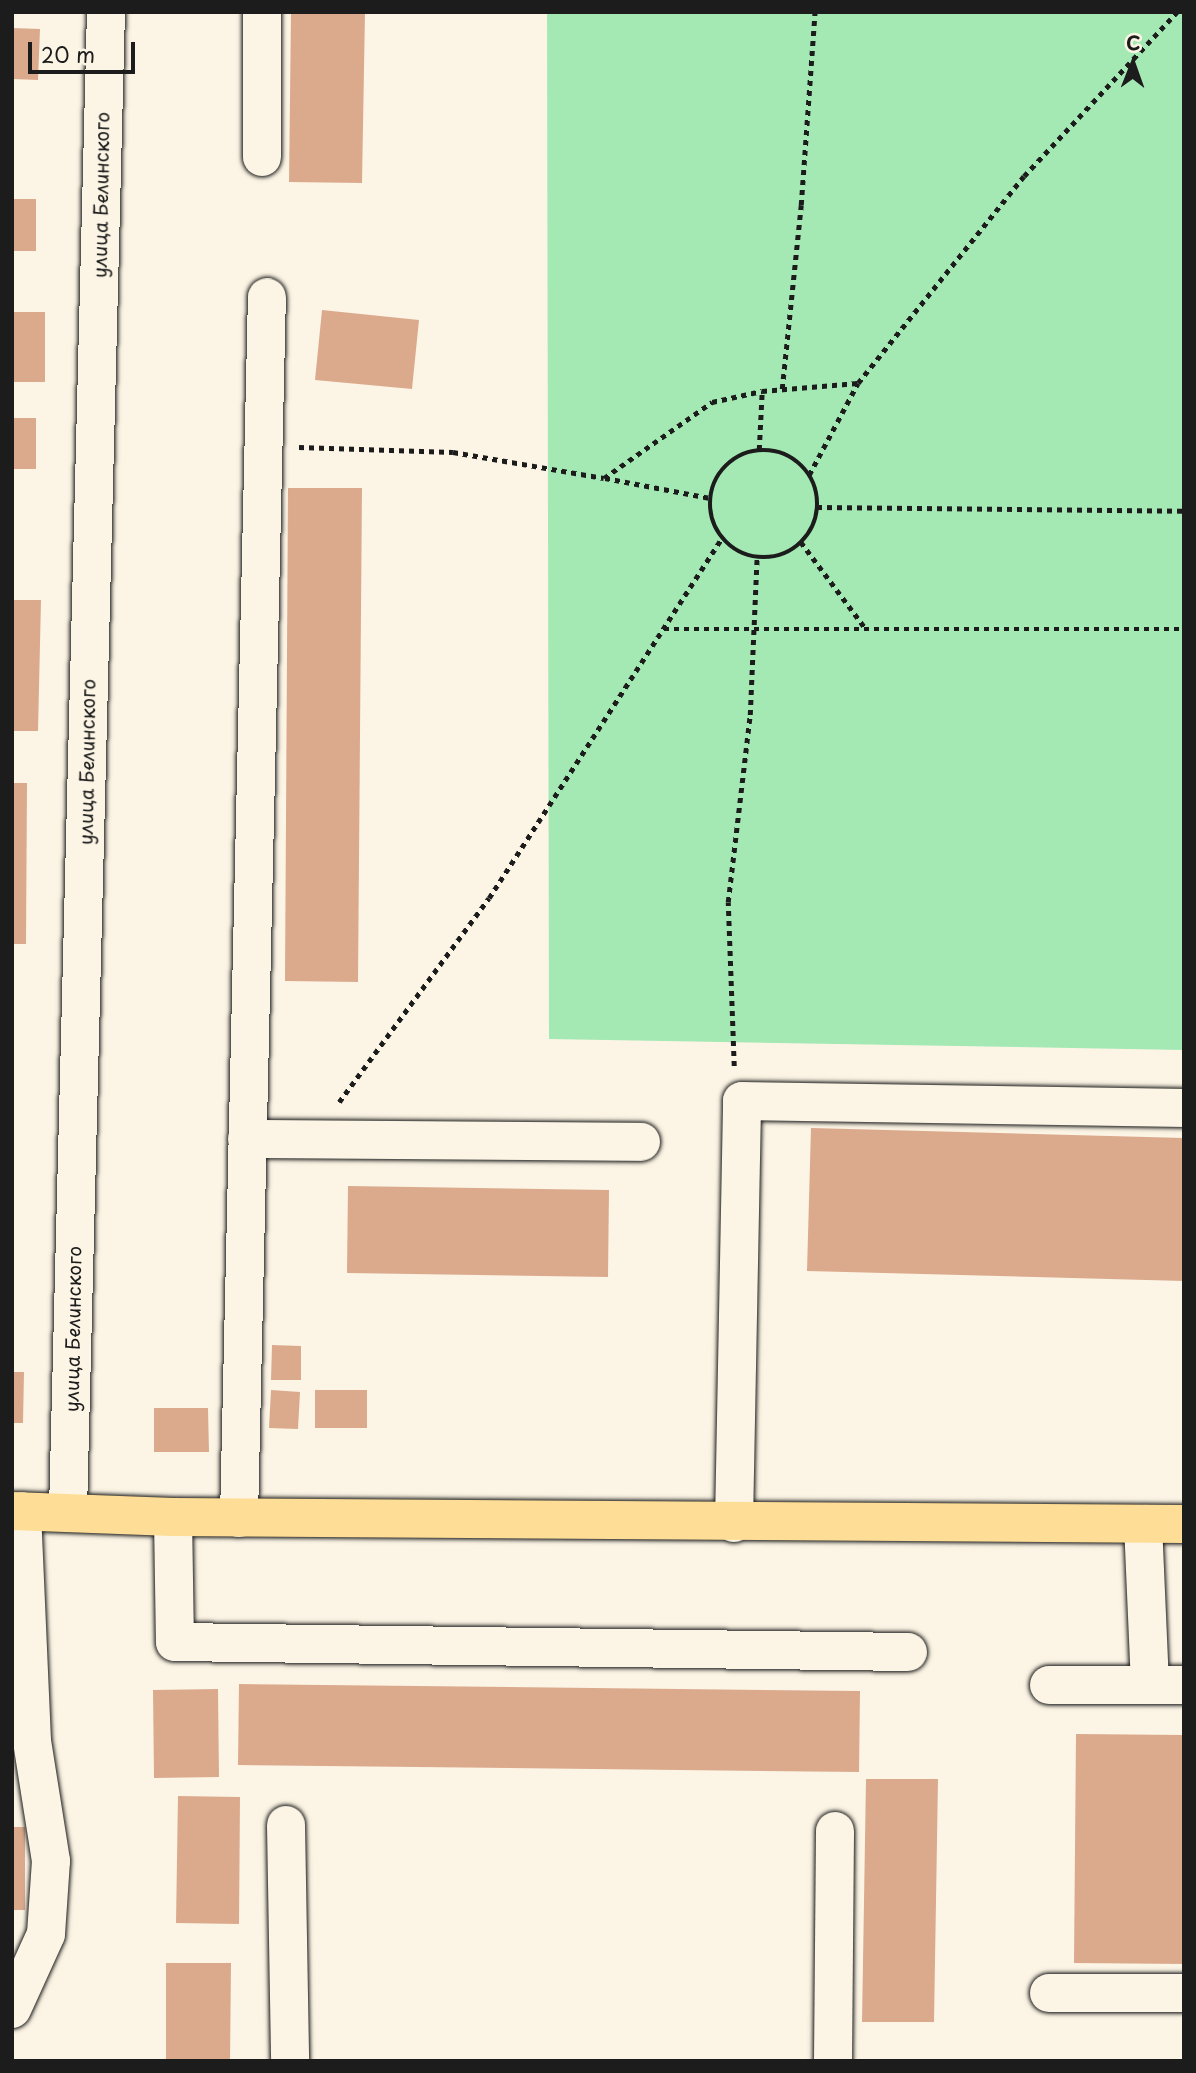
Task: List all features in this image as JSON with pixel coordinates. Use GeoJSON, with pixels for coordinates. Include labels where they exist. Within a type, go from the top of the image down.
{"type":"FeatureCollection","features":[{"type":"Feature","properties":{"kind":"main road"},"geometry":{"type":"LineString","coordinates":[[17,1511],[173,1517],[734,1524],[1184,1524]]}},
{"type":"Feature","properties":{"kind":"street","name":"улица Белинского"},"geometry":{"type":"LineString","coordinates":[[68,1511],[106,12]]}},
{"type":"Feature","properties":{"kind":"street"},"geometry":{"type":"LineString","coordinates":[[262,12],[262,157]]}},
{"type":"Feature","properties":{"kind":"street"},"geometry":{"type":"LineString","coordinates":[[239,1518],[267,297]]}},
{"type":"Feature","properties":{"kind":"street"},"geometry":{"type":"LineString","coordinates":[[734,1524],[742,1101],[1184,1108]]}},
{"type":"Feature","properties":{"kind":"street"},"geometry":{"type":"LineString","coordinates":[[247,1139],[641,1142]]}},
{"type":"Feature","properties":{"kind":"street"},"geometry":{"type":"LineString","coordinates":[[12,2009],[46,1934],[51,1861],[25,1783],[32,1741],[17,1511]]}},
{"type":"Feature","properties":{"kind":"street"},"geometry":{"type":"LineString","coordinates":[[173,1517],[175,1642],[908,1651]]}},
{"type":"Feature","properties":{"kind":"street"},"geometry":{"type":"LineString","coordinates":[[1049,1685],[1167,1685],[1143,1524]]}},
{"type":"Feature","properties":{"kind":"street"},"geometry":{"type":"LineString","coordinates":[[286,1825],[290,2061]]}},
{"type":"Feature","properties":{"kind":"street"},"geometry":{"type":"LineString","coordinates":[[833,2061],[835,1831]]}},
{"type":"Feature","properties":{"kind":"street"},"geometry":{"type":"LineString","coordinates":[[1049,1993],[1184,1993]]}},
{"type":"Feature","properties":{"kind":"path"},"geometry":{"type":"LineString","coordinates":[[782,389],[801,205],[815,12]]}},
{"type":"Feature","properties":{"kind":"path"},"geometry":{"type":"LineString","coordinates":[[809,475],[858,383],[1024,176],[1177,12]]}},
{"type":"Feature","properties":{"kind":"path"},"geometry":{"type":"LineString","coordinates":[[604,478],[712,402],[762,391],[858,383]]}},
{"type":"Feature","properties":{"kind":"path"},"geometry":{"type":"LineString","coordinates":[[759,450],[762,391]]}},
{"type":"Feature","properties":{"kind":"path"},"geometry":{"type":"LineString","coordinates":[[263,445],[453,452],[710,498]]}},
{"type":"Feature","properties":{"kind":"path"},"geometry":{"type":"LineString","coordinates":[[759,450],[788,456],[809,475],[816,491],[817,507],[809,533],[801,542],[780,554],[757,557],[744,554],[722,538],[714,526],[710,498],[715,480],[726,465],[741,455],[759,450]]}},
{"type":"Feature","properties":{"kind":"path"},"geometry":{"type":"LineString","coordinates":[[817,507],[1184,511]]}},
{"type":"Feature","properties":{"kind":"path"},"geometry":{"type":"LineString","coordinates":[[311,1139],[489,898],[722,538]]}},
{"type":"Feature","properties":{"kind":"path"},"geometry":{"type":"LineString","coordinates":[[801,542],[866,629]]}},
{"type":"Feature","properties":{"kind":"path"},"geometry":{"type":"LineString","coordinates":[[742,1101],[732,1057],[728,902],[750,715],[757,557]]}},
{"type":"Feature","properties":{"kind":"path"},"geometry":{"type":"LineString","coordinates":[[663,629],[1184,629]]}},
{"type":"Feature","properties":{"kind":"green space"},"geometry":{"type":"Polygon","coordinates":[[[547,12],[1184,12],[1184,1050],[549,1039],[547,12]]]}},
{"type":"Feature","properties":{"kind":"building"},"geometry":{"type":"Polygon","coordinates":[[[291,12],[365,12],[362,183],[289,182],[291,12]]]}},
{"type":"Feature","properties":{"kind":"building"},"geometry":{"type":"Polygon","coordinates":[[[12,28],[40,29],[38,80],[12,79],[12,28]]]}},
{"type":"Feature","properties":{"kind":"building"},"geometry":{"type":"Polygon","coordinates":[[[12,199],[36,199],[36,251],[12,251],[12,199]]]}},
{"type":"Feature","properties":{"kind":"building"},"geometry":{"type":"Polygon","coordinates":[[[322,310],[419,320],[412,389],[315,380],[322,310]]]}},
{"type":"Feature","properties":{"kind":"building"},"geometry":{"type":"Polygon","coordinates":[[[12,312],[45,312],[45,382],[12,382],[12,312]]]}},
{"type":"Feature","properties":{"kind":"building"},"geometry":{"type":"Polygon","coordinates":[[[12,418],[36,418],[36,469],[12,469],[12,418]]]}},
{"type":"Feature","properties":{"kind":"building"},"geometry":{"type":"Polygon","coordinates":[[[288,488],[362,488],[358,982],[285,981],[288,488]]]}},
{"type":"Feature","properties":{"kind":"building"},"geometry":{"type":"Polygon","coordinates":[[[12,600],[41,600],[38,731],[12,731],[12,600]]]}},
{"type":"Feature","properties":{"kind":"building"},"geometry":{"type":"Polygon","coordinates":[[[12,783],[27,783],[26,944],[12,944],[12,783]]]}},
{"type":"Feature","properties":{"kind":"building"},"geometry":{"type":"Polygon","coordinates":[[[811,1128],[1184,1138],[1184,1281],[807,1271],[811,1128]]]}},
{"type":"Feature","properties":{"kind":"building"},"geometry":{"type":"Polygon","coordinates":[[[348,1186],[609,1190],[608,1277],[347,1273],[348,1186]]]}},
{"type":"Feature","properties":{"kind":"building"},"geometry":{"type":"Polygon","coordinates":[[[272,1345],[301,1346],[301,1380],[271,1380],[272,1345]]]}},
{"type":"Feature","properties":{"kind":"building"},"geometry":{"type":"Polygon","coordinates":[[[12,1372],[24,1372],[23,1423],[12,1423],[12,1372]]]}},
{"type":"Feature","properties":{"kind":"building"},"geometry":{"type":"Polygon","coordinates":[[[271,1390],[300,1392],[298,1429],[269,1428],[271,1390]]]}},
{"type":"Feature","properties":{"kind":"building"},"geometry":{"type":"Polygon","coordinates":[[[315,1390],[367,1390],[367,1428],[315,1428],[315,1390]]]}},
{"type":"Feature","properties":{"kind":"building"},"geometry":{"type":"Polygon","coordinates":[[[154,1408],[208,1408],[209,1452],[154,1452],[154,1408]]]}},
{"type":"Feature","properties":{"kind":"building"},"geometry":{"type":"Polygon","coordinates":[[[239,1684],[860,1691],[859,1772],[238,1765],[239,1684]]]}},
{"type":"Feature","properties":{"kind":"building"},"geometry":{"type":"Polygon","coordinates":[[[218,1689],[219,1777],[154,1778],[153,1690],[218,1689]]]}},
{"type":"Feature","properties":{"kind":"building"},"geometry":{"type":"Polygon","coordinates":[[[1076,1734],[1184,1735],[1184,1964],[1074,1963],[1076,1734]]]}},
{"type":"Feature","properties":{"kind":"building"},"geometry":{"type":"Polygon","coordinates":[[[866,1779],[938,1779],[934,2022],[862,2022],[866,1779]]]}},
{"type":"Feature","properties":{"kind":"building"},"geometry":{"type":"Polygon","coordinates":[[[178,1796],[240,1797],[239,1924],[176,1923],[178,1796]]]}},
{"type":"Feature","properties":{"kind":"building"},"geometry":{"type":"Polygon","coordinates":[[[12,1827],[25,1827],[25,1910],[12,1910],[12,1827]]]}},
{"type":"Feature","properties":{"kind":"building"},"geometry":{"type":"Polygon","coordinates":[[[166,1963],[231,1963],[230,2061],[166,2061],[166,1963]]]}}]}
